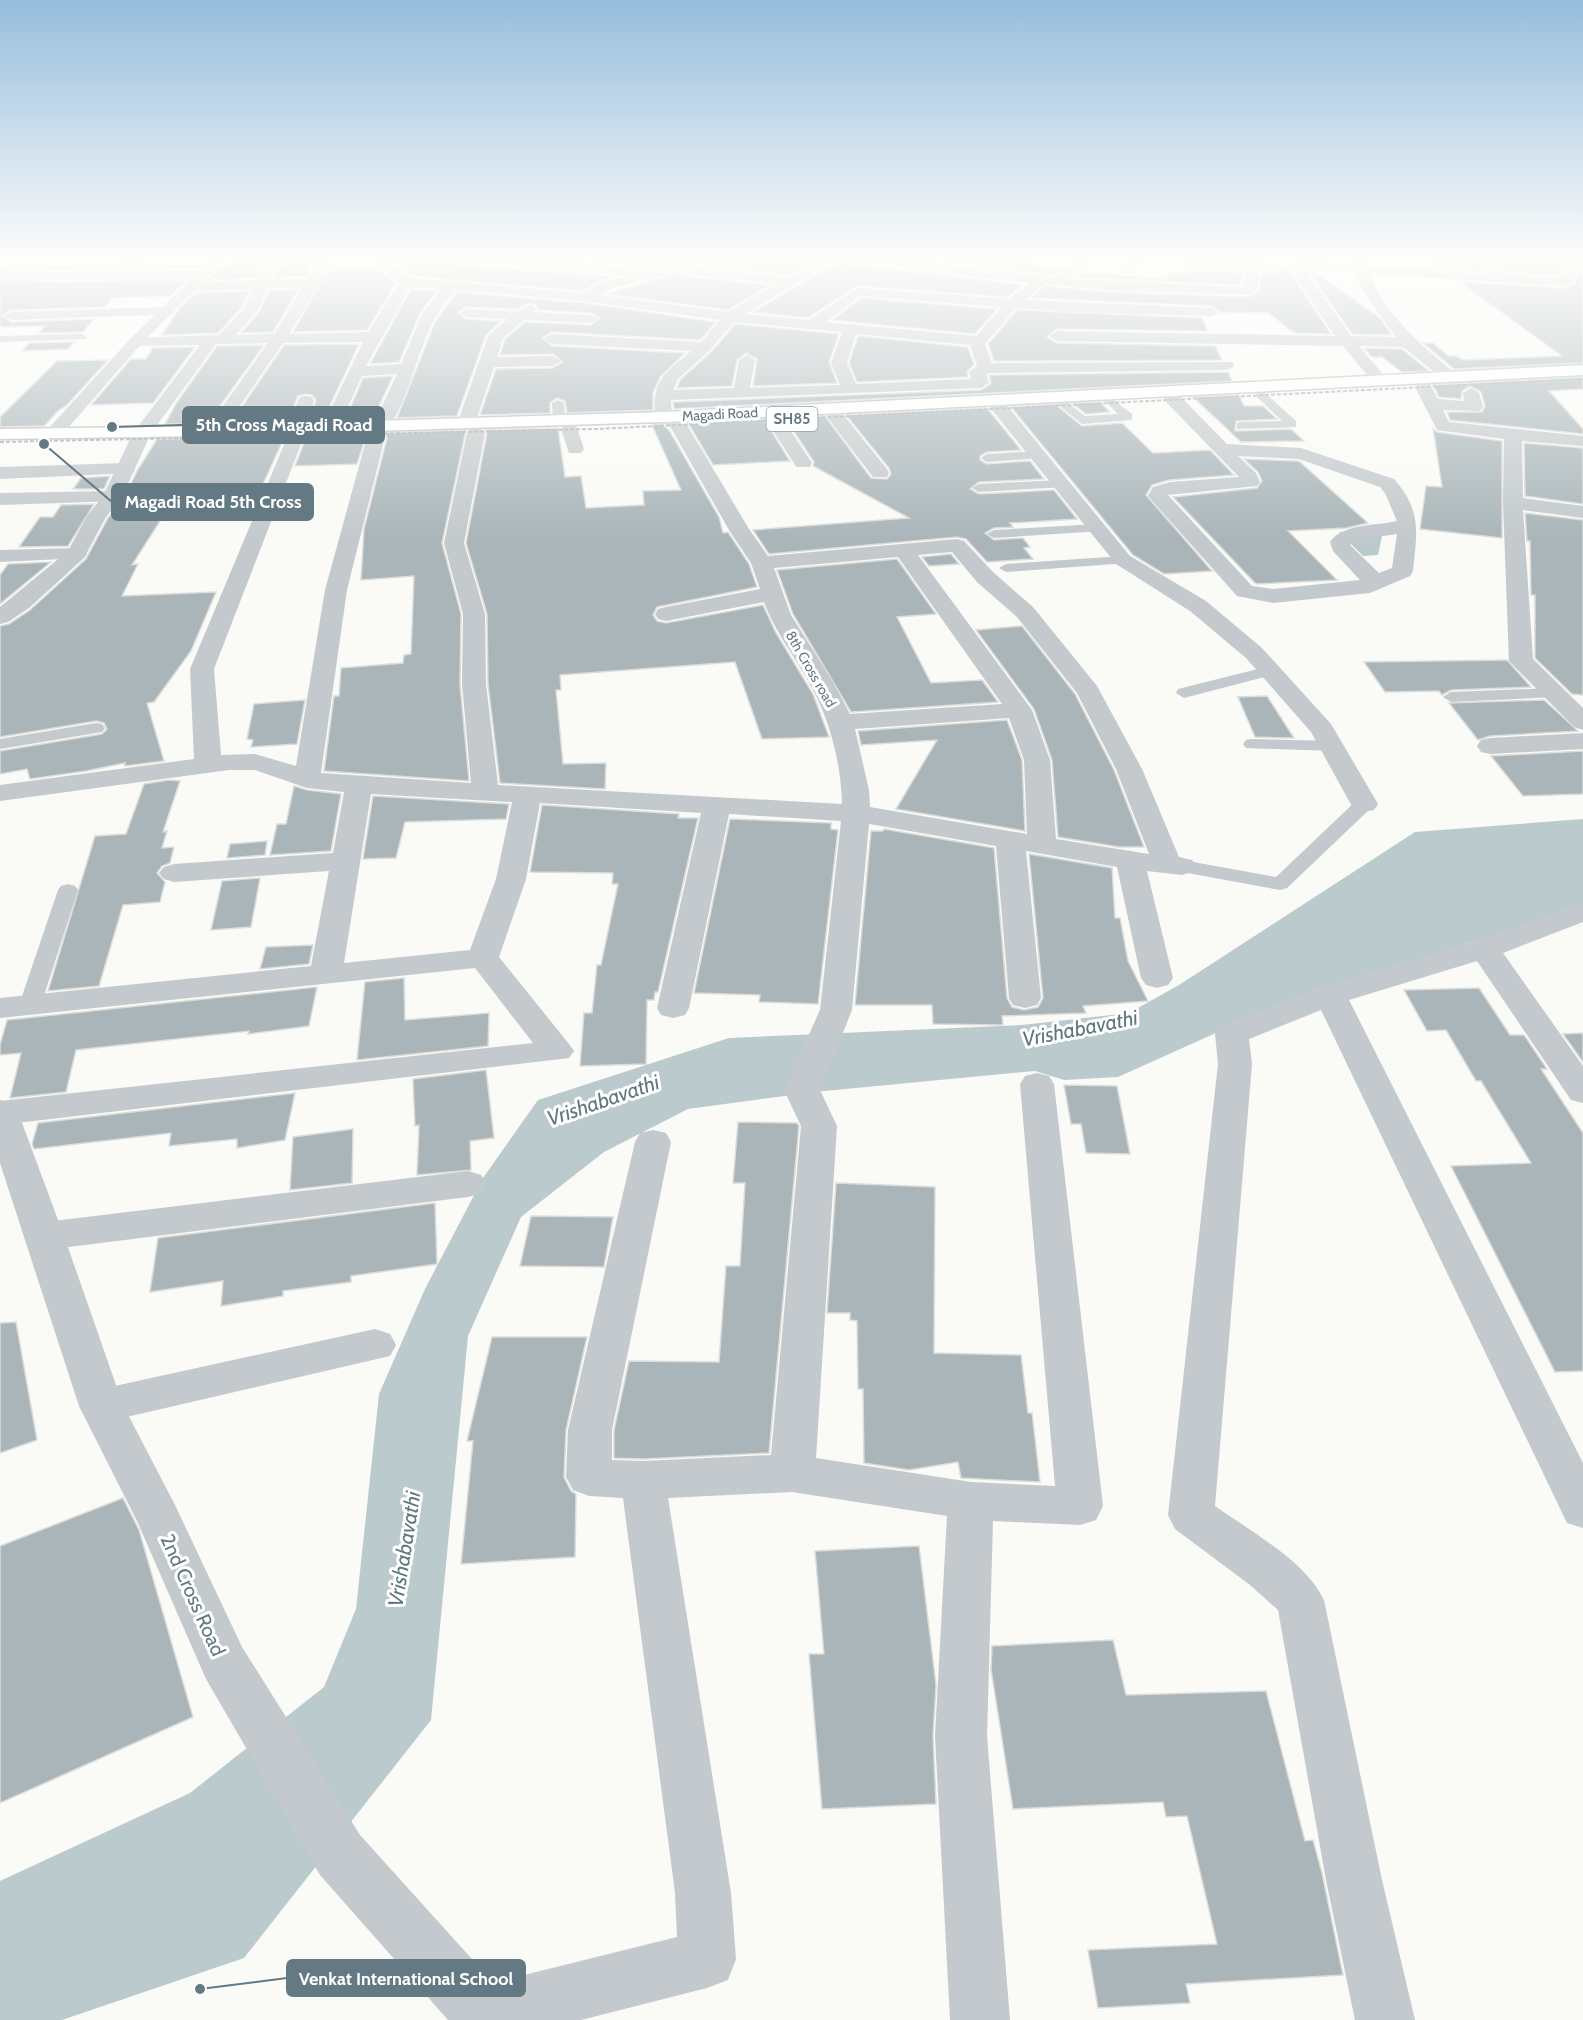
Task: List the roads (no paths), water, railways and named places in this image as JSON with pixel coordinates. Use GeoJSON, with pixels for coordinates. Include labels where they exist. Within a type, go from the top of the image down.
{"type":"FeatureCollection","features":[{"type":"Feature","properties":{"kind":"main road","name":"Magadi Road"},"geometry":{"type":"LineString","coordinates":[[0,434],[55,432],[295,433],[471,429],[562,418],[671,421],[775,420],[995,403],[1063,404],[1173,399],[1379,379],[1583,370]]}},
{"type":"Feature","properties":{"kind":"main road","name":"Magadi Road"},"geometry":{"type":"LineString","coordinates":[[671,421],[1254,390],[1583,381]]}},
{"type":"Feature","properties":{"kind":"main road","name":"Magadi Road"},"geometry":{"type":"LineString","coordinates":[[0,445],[143,433],[214,431],[295,433],[331,427],[379,431]]}},
{"type":"Feature","properties":{"kind":"street"},"geometry":{"type":"LineString","coordinates":[[55,432],[127,351]]}},
{"type":"Feature","properties":{"kind":"street"},"geometry":{"type":"LineString","coordinates":[[0,617],[10,603],[77,554],[97,516],[112,497],[143,433],[208,351]]}},
{"type":"Feature","properties":{"kind":"street"},"geometry":{"type":"LineString","coordinates":[[214,431],[269,351]]}},
{"type":"Feature","properties":{"kind":"street"},"geometry":{"type":"LineString","coordinates":[[331,427],[366,351]]}},
{"type":"Feature","properties":{"kind":"street"},"geometry":{"type":"LineString","coordinates":[[308,780],[336,590],[379,431],[413,351]]}},
{"type":"Feature","properties":{"kind":"street"},"geometry":{"type":"LineString","coordinates":[[485,791],[474,684],[474,614],[454,543],[471,429],[491,351]]}},
{"type":"Feature","properties":{"kind":"street"},"geometry":{"type":"LineString","coordinates":[[671,421],[662,395],[672,377],[700,351]]}},
{"type":"Feature","properties":{"kind":"street"},"geometry":{"type":"LineString","coordinates":[[843,351],[839,363],[850,389]]}},
{"type":"Feature","properties":{"kind":"street"},"geometry":{"type":"LineString","coordinates":[[936,351],[951,384]]}},
{"type":"Feature","properties":{"kind":"street"},"geometry":{"type":"LineString","coordinates":[[978,351],[983,375],[995,403],[1123,560],[1198,606],[1254,653],[1322,729],[1365,804]]}},
{"type":"Feature","properties":{"kind":"street"},"geometry":{"type":"LineString","coordinates":[[1205,351],[1222,353],[1254,390]]}},
{"type":"Feature","properties":{"kind":"street"},"geometry":{"type":"LineString","coordinates":[[662,395],[850,389],[906,381],[951,384],[983,375],[1240,351]]}},
{"type":"Feature","properties":{"kind":"street"},"geometry":{"type":"LineString","coordinates":[[1355,351],[1379,379]]}},
{"type":"Feature","properties":{"kind":"street"},"geometry":{"type":"LineString","coordinates":[[1418,351],[1449,376]]}},
{"type":"Feature","properties":{"kind":"street"},"geometry":{"type":"LineString","coordinates":[[1099,352],[1357,354]]}},
{"type":"Feature","properties":{"kind":"street"},"geometry":{"type":"LineString","coordinates":[[741,393],[747,360]]}},
{"type":"Feature","properties":{"kind":"street"},"geometry":{"type":"LineString","coordinates":[[487,362],[554,361]]}},
{"type":"Feature","properties":{"kind":"street"},"geometry":{"type":"LineString","coordinates":[[357,371],[407,369]]}},
{"type":"Feature","properties":{"kind":"street"},"geometry":{"type":"LineString","coordinates":[[1423,387],[1443,426],[1583,441]]}},
{"type":"Feature","properties":{"kind":"street"},"geometry":{"type":"LineString","coordinates":[[1432,404],[1474,406],[1471,393]]}},
{"type":"Feature","properties":{"kind":"street"},"geometry":{"type":"LineString","coordinates":[[1173,399],[1249,477],[1250,482],[1170,488],[1160,491],[1158,496],[1245,591],[1273,596],[1370,586],[1402,571],[1408,524],[1394,491],[1387,483],[1301,454],[1221,448]]}},
{"type":"Feature","properties":{"kind":"street"},"geometry":{"type":"LineString","coordinates":[[208,764],[202,669],[306,401]]}},
{"type":"Feature","properties":{"kind":"street"},"geometry":{"type":"LineString","coordinates":[[836,417],[880,473]]}},
{"type":"Feature","properties":{"kind":"street"},"geometry":{"type":"LineString","coordinates":[[562,418],[575,449]]}},
{"type":"Feature","properties":{"kind":"street"},"geometry":{"type":"LineString","coordinates":[[775,420],[803,463]]}},
{"type":"Feature","properties":{"kind":"street","name":"8th Cross road"},"geometry":{"type":"LineString","coordinates":[[671,421],[762,563],[780,615],[821,681],[841,722],[855,790],[856,813],[836,1010],[802,1090],[819,1126],[792,1473]]}},
{"type":"Feature","properties":{"kind":"street"},"geometry":{"type":"LineString","coordinates":[[1513,435],[1513,503],[1521,661],[1583,722]]}},
{"type":"Feature","properties":{"kind":"street"},"geometry":{"type":"LineString","coordinates":[[0,473],[126,469]]}},
{"type":"Feature","properties":{"kind":"street"},"geometry":{"type":"LineString","coordinates":[[0,499],[112,497]]}},
{"type":"Feature","properties":{"kind":"street"},"geometry":{"type":"LineString","coordinates":[[1513,503],[1583,512]]}},
{"type":"Feature","properties":{"kind":"street"},"geometry":{"type":"LineString","coordinates":[[1370,586],[1371,577],[1341,547],[1340,542],[1347,536],[1396,530],[1408,524]]}},
{"type":"Feature","properties":{"kind":"street"},"geometry":{"type":"LineString","coordinates":[[0,793],[208,764],[255,762],[273,765],[308,780],[359,785],[856,813],[1130,861],[1175,864],[1088,691],[1025,612],[985,577],[957,545],[762,563]]}},
{"type":"Feature","properties":{"kind":"street"},"geometry":{"type":"LineString","coordinates":[[904,550],[1019,710],[1037,760],[1042,845]]}},
{"type":"Feature","properties":{"kind":"street"},"geometry":{"type":"LineString","coordinates":[[0,556],[77,554]]}},
{"type":"Feature","properties":{"kind":"street"},"geometry":{"type":"LineString","coordinates":[[666,614],[771,594]]}},
{"type":"Feature","properties":{"kind":"street"},"geometry":{"type":"LineString","coordinates":[[841,722],[1019,710]]}},
{"type":"Feature","properties":{"kind":"street"},"geometry":{"type":"LineString","coordinates":[[1490,746],[1583,741]]}},
{"type":"Feature","properties":{"kind":"street"},"geometry":{"type":"LineString","coordinates":[[326,974],[359,785]]}},
{"type":"Feature","properties":{"kind":"street"},"geometry":{"type":"LineString","coordinates":[[483,958],[511,879],[528,793]]}},
{"type":"Feature","properties":{"kind":"street"},"geometry":{"type":"LineString","coordinates":[[673,1008],[717,804]]}},
{"type":"Feature","properties":{"kind":"street"},"geometry":{"type":"LineString","coordinates":[[1010,839],[1024,998]]}},
{"type":"Feature","properties":{"kind":"street"},"geometry":{"type":"LineString","coordinates":[[174,873],[346,861]]}},
{"type":"Feature","properties":{"kind":"street"},"geometry":{"type":"LineString","coordinates":[[1130,861],[1157,978]]}},
{"type":"Feature","properties":{"kind":"street"},"geometry":{"type":"LineString","coordinates":[[1385,2020],[1354,1880],[1300,1600],[1267,1570],[1191,1515],[1235,1064],[1232,1034],[1330,995],[1484,950],[1583,911]]}},
{"type":"Feature","properties":{"kind":"street"},"geometry":{"type":"LineString","coordinates":[[1484,950],[1583,1092]]}},
{"type":"Feature","properties":{"kind":"street"},"geometry":{"type":"LineString","coordinates":[[15,1007],[483,958]]}},
{"type":"Feature","properties":{"kind":"street"},"geometry":{"type":"LineString","coordinates":[[0,1112],[557,1051],[483,958]]}},
{"type":"Feature","properties":{"kind":"street"},"geometry":{"type":"LineString","coordinates":[[1330,995],[1583,1509]]}},
{"type":"Feature","properties":{"kind":"street"},"geometry":{"type":"LineString","coordinates":[[653,1142],[590,1430],[589,1477],[643,1480],[792,1473],[971,1501],[1080,1506],[1037,1084]]}},
{"type":"Feature","properties":{"kind":"street","name":"2nd Cross Road"},"geometry":{"type":"LineString","coordinates":[[0,1112],[45,1236],[101,1406],[159,1519],[224,1663],[340,1855],[485,2018]]}},
{"type":"Feature","properties":{"kind":"street"},"geometry":{"type":"LineString","coordinates":[[45,1236],[468,1184]]}},
{"type":"Feature","properties":{"kind":"street"},"geometry":{"type":"LineString","coordinates":[[101,1406],[375,1345]]}},
{"type":"Feature","properties":{"kind":"street"},"geometry":{"type":"LineString","coordinates":[[485,2018],[707,1959],[703,1893],[643,1480]]}},
{"type":"Feature","properties":{"kind":"street"},"geometry":{"type":"LineString","coordinates":[[971,1501],[961,1736],[980,2020]]}},
{"type":"Feature","properties":{"kind":"lane"},"geometry":{"type":"LineString","coordinates":[[1241,426],[1292,424],[1254,390]]}},
{"type":"Feature","properties":{"kind":"lane"},"geometry":{"type":"LineString","coordinates":[[987,458],[1038,455]]}},
{"type":"Feature","properties":{"kind":"lane"},"geometry":{"type":"LineString","coordinates":[[979,488],[1061,484]]}},
{"type":"Feature","properties":{"kind":"lane"},"geometry":{"type":"LineString","coordinates":[[994,534],[1097,528]]}},
{"type":"Feature","properties":{"kind":"lane"},"geometry":{"type":"LineString","coordinates":[[1006,568],[1123,560]]}},
{"type":"Feature","properties":{"kind":"lane"},"geometry":{"type":"LineString","coordinates":[[1184,693],[1270,671]]}},
{"type":"Feature","properties":{"kind":"lane"},"geometry":{"type":"LineString","coordinates":[[1451,697],[1553,693]]}},
{"type":"Feature","properties":{"kind":"lane"},"geometry":{"type":"LineString","coordinates":[[0,744],[96,728]]}},
{"type":"Feature","properties":{"kind":"lane"},"geometry":{"type":"LineString","coordinates":[[1252,744],[1332,746]]}},
{"type":"Feature","properties":{"kind":"lane"},"geometry":{"type":"LineString","coordinates":[[1175,864],[1280,884],[1365,804]]}},
{"type":"Feature","properties":{"kind":"lane"},"geometry":{"type":"LineString","coordinates":[[15,1007],[68,890]]}},
{"type":"Feature","properties":{"kind":"water"},"geometry":{"type":"Polygon","coordinates":[[[1383,531],[1378,555],[1363,556],[1339,532],[1383,531]]]}},
{"type":"Feature","properties":{"kind":"water","name":"Vrishabavathi"},"geometry":{"type":"Polygon","coordinates":[[[1583,819],[1583,903],[1543,920],[1289,1000],[1118,1077],[1064,1080],[1035,1071],[814,1092],[688,1109],[604,1152],[521,1217],[468,1336],[431,1720],[244,1958],[62,2020],[0,2020],[0,1881],[190,1793],[324,1687],[356,1609],[379,1394],[425,1289],[483,1178],[538,1100],[729,1038],[1022,1025],[1129,1013],[1179,985],[1415,832],[1583,819]]]}},
{"type":"Feature","properties":{"kind":"railway"},"geometry":{"type":"LineString","coordinates":[[0,442],[597,429],[1583,379]]}},
{"type":"Feature","properties":{"kind":"place","name":"5th Cross Magadi Road"},"geometry":{"type":"Point","coordinates":[112,427]}},
{"type":"Feature","properties":{"kind":"place","name":"Magadi Road 5th Cross"},"geometry":{"type":"Point","coordinates":[44,444]}},
{"type":"Feature","properties":{"kind":"place","name":"Venkat International School"},"geometry":{"type":"Point","coordinates":[200,1989]}}]}
